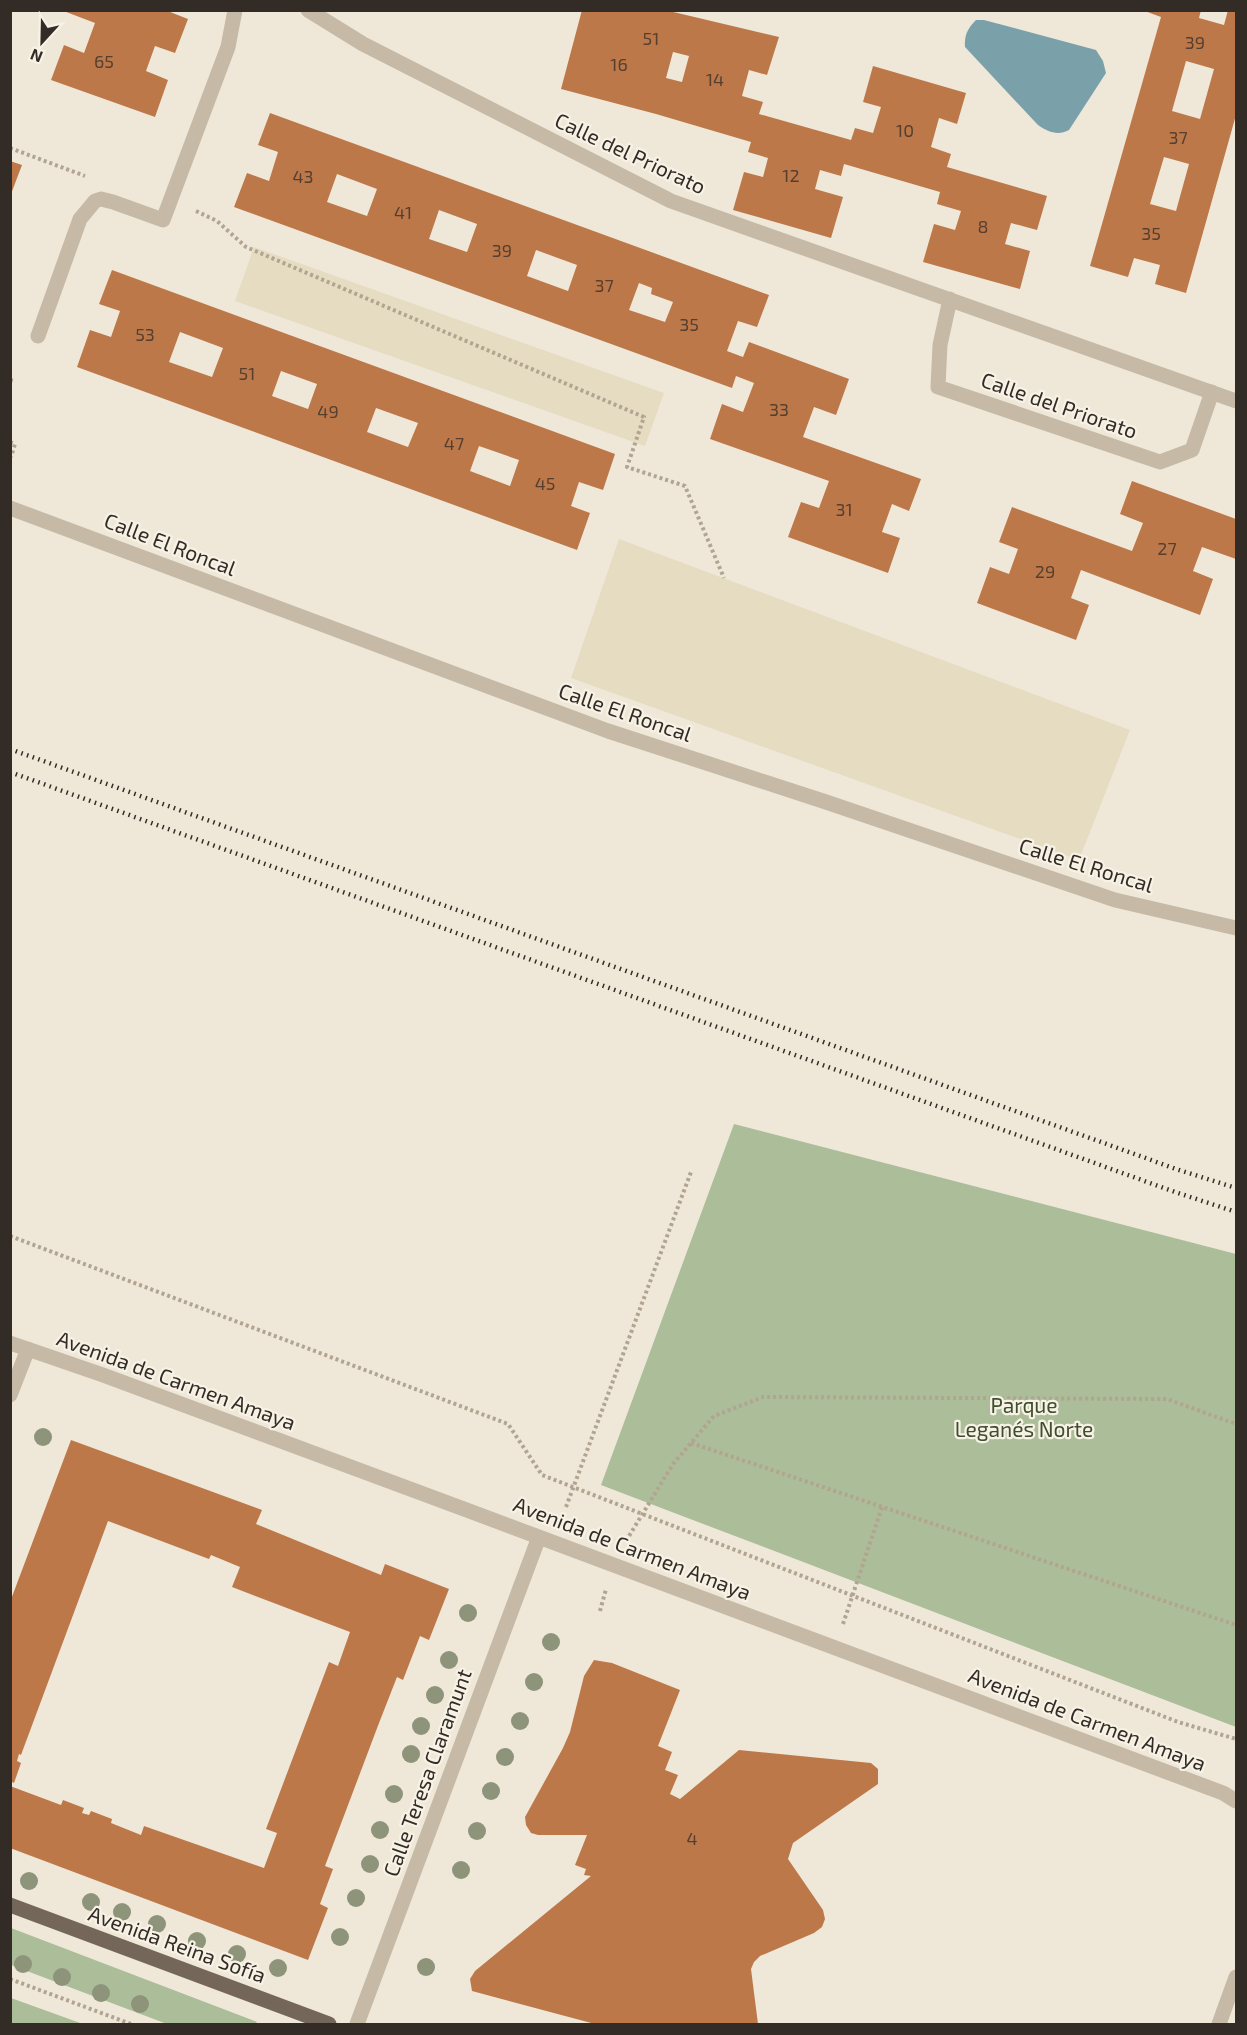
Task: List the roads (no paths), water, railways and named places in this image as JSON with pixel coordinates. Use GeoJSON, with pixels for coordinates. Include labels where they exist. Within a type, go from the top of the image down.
{"type":"FeatureCollection","features":[{"type":"Feature","properties":{"kind":"main road","name":"Avenida Reina Sofía"},"geometry":{"type":"LineString","coordinates":[[10,1905],[329,2025]]}},
{"type":"Feature","properties":{"kind":"street"},"geometry":{"type":"LineString","coordinates":[[38,336],[80,219],[95,201],[101,198],[163,220],[228,46],[235,10]]}},
{"type":"Feature","properties":{"kind":"street","name":"Calle del Priorato"},"geometry":{"type":"LineString","coordinates":[[308,10],[363,44],[671,201],[1236,400]]}},
{"type":"Feature","properties":{"kind":"street","name":"Calle del Priorato"},"geometry":{"type":"LineString","coordinates":[[950,299],[940,345],[938,387],[1160,462],[1192,450],[1212,392]]}},
{"type":"Feature","properties":{"kind":"street","name":"Calle El Roncal"},"geometry":{"type":"LineString","coordinates":[[10,508],[608,732],[826,802],[1115,900],[1236,928]]}},
{"type":"Feature","properties":{"kind":"street","name":"Avenida de Carmen Amaya"},"geometry":{"type":"LineString","coordinates":[[10,1343],[103,1375],[612,1564],[1212,1789],[1236,1801]]}},
{"type":"Feature","properties":{"kind":"street"},"geometry":{"type":"LineString","coordinates":[[10,1395],[28,1349]]}},
{"type":"Feature","properties":{"kind":"street","name":"Calle Teresa Claramunt"},"geometry":{"type":"LineString","coordinates":[[357,2025],[539,1537]]}},
{"type":"Feature","properties":{"kind":"street"},"geometry":{"type":"LineString","coordinates":[[1219,2025],[1236,1977]]}},
{"type":"Feature","properties":{"kind":"water"},"geometry":{"type":"Polygon","coordinates":[[[976,20],[984,20],[1096,50],[1103,61],[1106,73],[1069,130],[1061,133],[1053,132],[1038,125],[965,47],[967,32],[976,20]]]}},
{"type":"Feature","properties":{"kind":"railway"},"geometry":{"type":"LineString","coordinates":[[10,749],[1176,1169],[1236,1188]]}},
{"type":"Feature","properties":{"kind":"railway"},"geometry":{"type":"LineString","coordinates":[[10,772],[1236,1212]]}},
{"type":"Feature","properties":{"kind":"park label","name":"Parque Leganés Norte"},"geometry":{"type":"Point","coordinates":[1024,1418]}}]}
